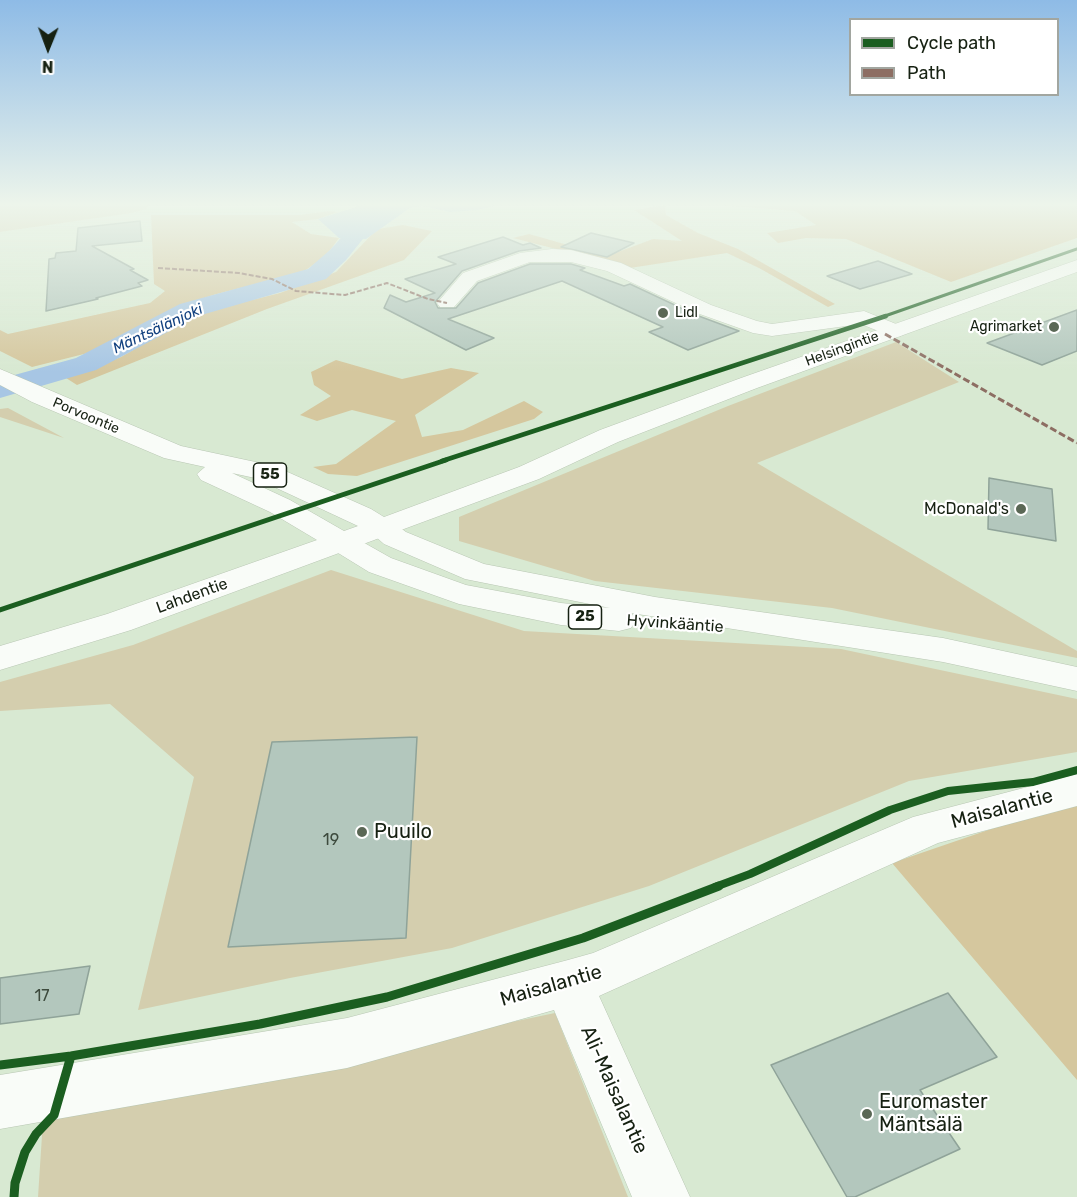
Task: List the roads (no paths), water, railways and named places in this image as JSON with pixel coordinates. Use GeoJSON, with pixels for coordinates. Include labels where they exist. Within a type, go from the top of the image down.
{"type":"FeatureCollection","features":[{"type":"Feature","properties":{"kind":"main road"},"geometry":{"type":"LineString","coordinates":[[447,303],[470,277],[516,261]]}},
{"type":"Feature","properties":{"kind":"main road"},"geometry":{"type":"LineString","coordinates":[[590,261],[614,267],[704,309],[753,327],[772,330],[864,316],[893,331]]}},
{"type":"Feature","properties":{"kind":"main road","name":"Helsingintie"},"geometry":{"type":"LineString","coordinates":[[371,521],[529,473],[609,436],[893,331],[1076,267]]}},
{"type":"Feature","properties":{"kind":"main road","name":"Porvoontie"},"geometry":{"type":"LineString","coordinates":[[0,376],[41,397],[173,452],[196,466],[280,506],[331,536]]}},
{"type":"Feature","properties":{"kind":"main road","name":"Porvoontie"},"geometry":{"type":"LineString","coordinates":[[173,452],[264,472],[371,521]]}},
{"type":"Feature","properties":{"kind":"main road","name":"Lahdentie"},"geometry":{"type":"LineString","coordinates":[[0,658],[119,622],[371,521]]}},
{"type":"Feature","properties":{"kind":"main road","name":"Hyvinkääntie"},"geometry":{"type":"LineString","coordinates":[[371,521],[395,538],[476,572],[656,607],[843,633],[943,650],[1077,679]]}},
{"type":"Feature","properties":{"kind":"main road","name":"Lahdentie"},"geometry":{"type":"LineString","coordinates":[[0,646],[113,603],[331,536]]}},
{"type":"Feature","properties":{"kind":"main road","name":"Hyvinkääntie"},"geometry":{"type":"LineString","coordinates":[[331,536],[380,565],[459,594],[561,614],[645,623],[843,633]]}},
{"type":"Feature","properties":{"kind":"main road","name":"Maisalantie"},"geometry":{"type":"LineString","coordinates":[[0,1102],[347,1043],[600,973],[928,829],[1077,790]]}},
{"type":"Feature","properties":{"kind":"main road","name":"Ali-Maisalantie"},"geometry":{"type":"LineString","coordinates":[[567,982],[661,1197]]}},
{"type":"Feature","properties":{"kind":"waterway","name":"Mäntsälänjoki"},"geometry":{"type":"LineString","coordinates":[[0,389],[86,364],[189,310],[317,274],[332,261]]}},
{"type":"Feature","properties":{"kind":"place","name":"Lidl"},"geometry":{"type":"Point","coordinates":[663,313]}},
{"type":"Feature","properties":{"kind":"place","name":"Agrimarket"},"geometry":{"type":"Point","coordinates":[1054,327]}},
{"type":"Feature","properties":{"kind":"place","name":"McDonald's"},"geometry":{"type":"Point","coordinates":[1021,509]}},
{"type":"Feature","properties":{"kind":"place","name":"Puuilo"},"geometry":{"type":"Point","coordinates":[362,832]}},
{"type":"Feature","properties":{"kind":"place","name":"Euromaster Mäntsälä"},"geometry":{"type":"Point","coordinates":[867,1114]}}]}
